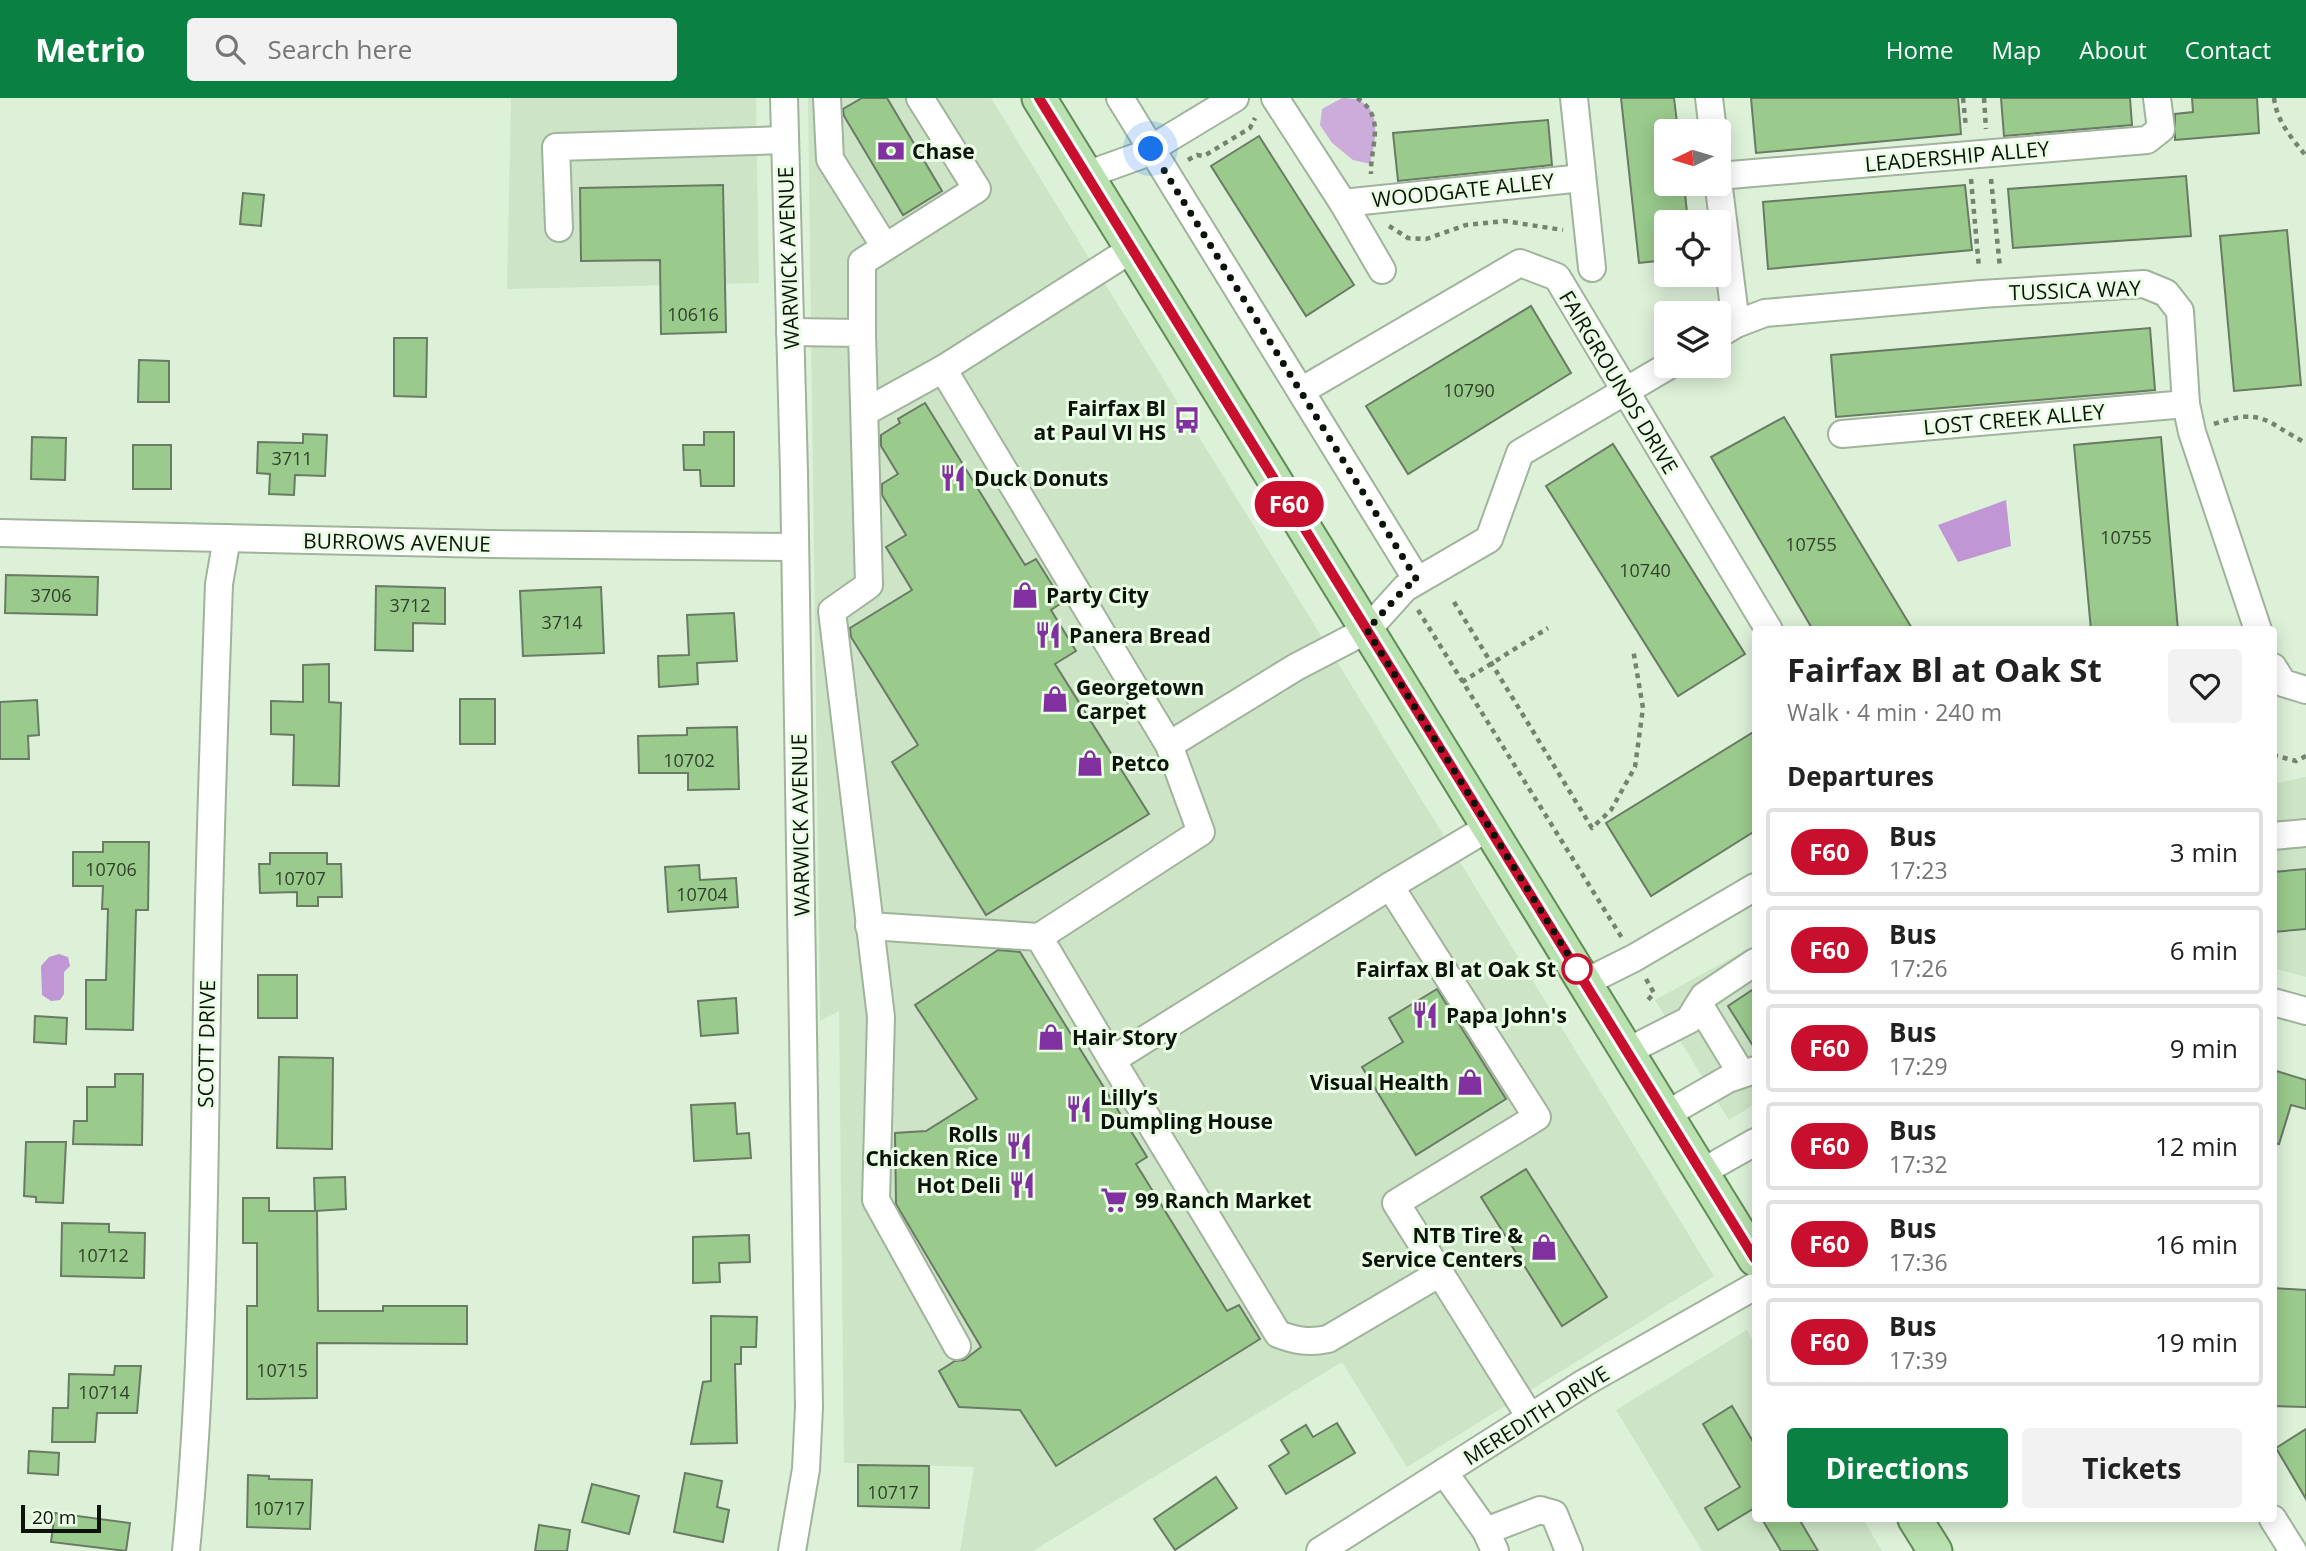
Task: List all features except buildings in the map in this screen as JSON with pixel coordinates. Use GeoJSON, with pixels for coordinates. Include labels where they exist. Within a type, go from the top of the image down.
{"type":"FeatureCollection","features":[{"type":"Feature","properties":{"kind":"main road"},"geometry":{"type":"LineString","coordinates":[[1039,98],[1752,1254]]}},
{"type":"Feature","properties":{"kind":"main road"},"geometry":{"type":"LineString","coordinates":[[1917,1522],[1935,1551]]}},
{"type":"Feature","properties":{"kind":"street","name":"WARWICK AVENUE"},"geometry":{"type":"LineString","coordinates":[[784,98],[795,547],[809,1407],[806,1469],[792,1551]]}},
{"type":"Feature","properties":{"kind":"street"},"geometry":{"type":"LineString","coordinates":[[827,98],[830,159],[885,247]]}},
{"type":"Feature","properties":{"kind":"street"},"geometry":{"type":"LineString","coordinates":[[920,98],[977,190],[862,262],[869,585],[832,611],[881,1017],[876,1200],[957,1346]]}},
{"type":"Feature","properties":{"kind":"street"},"geometry":{"type":"LineString","coordinates":[[1120,98],[1417,580]]}},
{"type":"Feature","properties":{"kind":"street"},"geometry":{"type":"LineString","coordinates":[[1086,175],[1139,156],[1235,98]]}},
{"type":"Feature","properties":{"kind":"street","name":"WOODGATE ALLEY"},"geometry":{"type":"LineString","coordinates":[[1574,98],[1592,268]]}},
{"type":"Feature","properties":{"kind":"street"},"geometry":{"type":"LineString","coordinates":[[1709,98],[1712,119]]}},
{"type":"Feature","properties":{"kind":"street","name":"LEADERSHIP ALLEY"},"geometry":{"type":"LineString","coordinates":[[1731,177],[2147,140],[2161,129],[2157,98]]}},
{"type":"Feature","properties":{"kind":"street","name":"WOODGATE ALLEY"},"geometry":{"type":"LineString","coordinates":[[1277,102],[1343,203],[1382,270]]}},
{"type":"Feature","properties":{"kind":"street"},"geometry":{"type":"LineString","coordinates":[[559,228],[556,147],[785,140]]}},
{"type":"Feature","properties":{"kind":"street","name":"WOODGATE ALLEY"},"geometry":{"type":"LineString","coordinates":[[1343,203],[1582,178]]}},
{"type":"Feature","properties":{"kind":"street"},"geometry":{"type":"LineString","coordinates":[[1719,196],[1725,301]]}},
{"type":"Feature","properties":{"kind":"street"},"geometry":{"type":"LineString","coordinates":[[865,412],[943,369],[1132,249]]}},
{"type":"Feature","properties":{"kind":"street","name":"FAIRGROUNDS DRIVE"},"geometry":{"type":"LineString","coordinates":[[1301,391],[1520,263],[1557,277],[1767,626]]}},
{"type":"Feature","properties":{"kind":"street","name":"TUSSICA WAY"},"geometry":{"type":"LineString","coordinates":[[1731,327],[1765,313],[1992,294],[2144,284],[2166,293],[2180,311],[2186,404],[2193,432],[2257,626]]}},
{"type":"Feature","properties":{"kind":"street"},"geometry":{"type":"LineString","coordinates":[[790,332],[862,333]]}},
{"type":"Feature","properties":{"kind":"street"},"geometry":{"type":"LineString","coordinates":[[869,926],[1039,937],[1201,832],[1169,744],[943,369]]}},
{"type":"Feature","properties":{"kind":"street"},"geometry":{"type":"LineString","coordinates":[[1169,744],[1296,667],[1367,630],[1405,588],[1489,539],[1520,453],[1654,374]]}},
{"type":"Feature","properties":{"kind":"street","name":"LOST CREEK ALLEY"},"geometry":{"type":"LineString","coordinates":[[1842,434],[2186,404]]}},
{"type":"Feature","properties":{"kind":"street","name":"BURROWS AVENUE"},"geometry":{"type":"LineString","coordinates":[[0,533],[491,544],[795,547]]}},
{"type":"Feature","properties":{"kind":"street","name":"SCOTT DRIVE"},"geometry":{"type":"LineString","coordinates":[[186,1551],[195,1453],[202,1320],[208,898],[219,584],[227,538]]}},
{"type":"Feature","properties":{"kind":"street"},"geometry":{"type":"LineString","coordinates":[[2277,673],[2283,682],[2306,690]]}},
{"type":"Feature","properties":{"kind":"street"},"geometry":{"type":"LineString","coordinates":[[1112,1060],[1489,827]]}},
{"type":"Feature","properties":{"kind":"street"},"geometry":{"type":"LineString","coordinates":[[2277,836],[2306,833]]}},
{"type":"Feature","properties":{"kind":"street"},"geometry":{"type":"LineString","coordinates":[[1391,886],[1537,1117],[1396,1203],[1530,1417]]}},
{"type":"Feature","properties":{"kind":"street"},"geometry":{"type":"LineString","coordinates":[[1586,982],[1634,958],[1752,889]]}},
{"type":"Feature","properties":{"kind":"street"},"geometry":{"type":"LineString","coordinates":[[1039,937],[1278,1334],[1294,1340],[1313,1342],[1328,1339],[1440,1273]]}},
{"type":"Feature","properties":{"kind":"street"},"geometry":{"type":"LineString","coordinates":[[1628,1051],[1689,1020],[1704,996],[1752,964]]}},
{"type":"Feature","properties":{"kind":"street"},"geometry":{"type":"LineString","coordinates":[[1667,1114],[1748,1072],[1699,1003]]}},
{"type":"Feature","properties":{"kind":"street"},"geometry":{"type":"LineString","coordinates":[[2277,1003],[2306,1011]]}},
{"type":"Feature","properties":{"kind":"street"},"geometry":{"type":"LineString","coordinates":[[1702,1172],[1752,1144]]}},
{"type":"Feature","properties":{"kind":"street","name":"MEREDITH DRIVE"},"geometry":{"type":"LineString","coordinates":[[1320,1551],[1584,1383],[1752,1288]]}},
{"type":"Feature","properties":{"kind":"street"},"geometry":{"type":"LineString","coordinates":[[1444,1472],[1491,1541],[1540,1510],[1555,1514],[1569,1551]]}},
{"type":"Feature","properties":{"kind":"street"},"geometry":{"type":"LineString","coordinates":[[2275,1522],[2293,1551]]}},
{"type":"Feature","properties":{"kind":"path"},"geometry":{"type":"LineString","coordinates":[[1963,98],[1978,155],[1992,294]]}},
{"type":"Feature","properties":{"kind":"path"},"geometry":{"type":"LineString","coordinates":[[1984,98],[1978,155],[1992,294]]}},
{"type":"Feature","properties":{"kind":"path"},"geometry":{"type":"LineString","coordinates":[[2274,98],[2284,130],[2306,156]]}},
{"type":"Feature","properties":{"kind":"path"},"geometry":{"type":"LineString","coordinates":[[1185,163],[1197,155],[1204,156],[1250,128],[1254,119],[1277,102]]}},
{"type":"Feature","properties":{"kind":"path"},"geometry":{"type":"LineString","coordinates":[[2193,432],[2241,416],[2265,418],[2279,429],[2306,443]]}},
{"type":"Feature","properties":{"kind":"path"},"geometry":{"type":"LineString","coordinates":[[1454,602],[1592,828],[1611,810],[1634,767],[1643,708],[1633,649]]}},
{"type":"Feature","properties":{"kind":"path"},"geometry":{"type":"LineString","coordinates":[[1462,682],[1548,628]]}},
{"type":"Feature","properties":{"kind":"path"},"geometry":{"type":"LineString","coordinates":[[2277,756],[2296,761],[2306,756]]}},
{"type":"Feature","properties":{"kind":"shaded area"},"geometry":{"type":"Polygon","coordinates":[[[511,98],[756,98],[759,283],[507,289],[511,98]]]}},
{"type":"Feature","properties":{"kind":"shaded area"},"geometry":{"type":"Polygon","coordinates":[[[808,98],[991,98],[1714,1276],[1407,1467],[1342,1362],[1033,1551],[960,1551],[974,1467],[844,1463],[839,1011],[820,1021],[808,98]]]}},
{"type":"Feature","properties":{"kind":"shaded area"},"geometry":{"type":"Polygon","coordinates":[[[1342,98],[1365,104],[1371,111],[1375,130],[1370,164],[1353,160],[1332,143],[1320,125],[1322,109],[1342,98]]]}},
{"type":"Feature","properties":{"kind":"shaded area"},"geometry":{"type":"Polygon","coordinates":[[[2006,500],[2011,546],[1958,562],[1938,525],[2006,500]]]}},
{"type":"Feature","properties":{"kind":"shaded area"},"geometry":{"type":"Polygon","coordinates":[[[2306,777],[2306,977],[2277,969],[2277,783],[2306,777]]]}},
{"type":"Feature","properties":{"kind":"shaded area"},"geometry":{"type":"Polygon","coordinates":[[[1752,947],[1752,1106],[1729,1120],[1655,1000],[1752,947]]]}},
{"type":"Feature","properties":{"kind":"shaded area"},"geometry":{"type":"Polygon","coordinates":[[[59,954],[68,957],[70,966],[64,972],[64,994],[60,1000],[51,1001],[42,995],[41,966],[49,957],[59,954]]]}},
{"type":"Feature","properties":{"kind":"shaded area"},"geometry":{"type":"Polygon","coordinates":[[[1747,1330],[1752,1339],[1752,1522],[1865,1522],[1882,1551],[1702,1551],[1616,1410],[1747,1330]]]}},
{"type":"Feature","properties":{"kind":"bus line","name":"F60"},"geometry":{"type":"LineString","coordinates":[[1039,98],[1752,1254]]}},
{"type":"Feature","properties":{"kind":"place","name":"Chase"},"geometry":{"type":"Point","coordinates":[891,151]}},
{"type":"Feature","properties":{"kind":"place","name":"Fairfax Bl at Paul VI HS"},"geometry":{"type":"Point","coordinates":[1187,420]}},
{"type":"Feature","properties":{"kind":"place","name":"Duck Donuts"},"geometry":{"type":"Point","coordinates":[953,478]}},
{"type":"Feature","properties":{"kind":"place","name":"Party City"},"geometry":{"type":"Point","coordinates":[1025,595]}},
{"type":"Feature","properties":{"kind":"place","name":"Panera Bread"},"geometry":{"type":"Point","coordinates":[1048,635]}},
{"type":"Feature","properties":{"kind":"place","name":"Georgetown Carpet"},"geometry":{"type":"Point","coordinates":[1055,699]}},
{"type":"Feature","properties":{"kind":"place","name":"Petco"},"geometry":{"type":"Point","coordinates":[1090,763]}},
{"type":"Feature","properties":{"kind":"place","name":"Fairfax Bl at Oak St"},"geometry":{"type":"Point","coordinates":[1577,969]}},
{"type":"Feature","properties":{"kind":"place","name":"Papa John's"},"geometry":{"type":"Point","coordinates":[1425,1015]}},
{"type":"Feature","properties":{"kind":"place","name":"Hair Story"},"geometry":{"type":"Point","coordinates":[1051,1037]}},
{"type":"Feature","properties":{"kind":"place","name":"Visual Health"},"geometry":{"type":"Point","coordinates":[1470,1082]}},
{"type":"Feature","properties":{"kind":"place","name":"Lilly’s Dumpling House"},"geometry":{"type":"Point","coordinates":[1079,1109]}},
{"type":"Feature","properties":{"kind":"place","name":"Rolls Chicken Rice"},"geometry":{"type":"Point","coordinates":[1019,1146]}},
{"type":"Feature","properties":{"kind":"place","name":"Hot Deli"},"geometry":{"type":"Point","coordinates":[1022,1185]}},
{"type":"Feature","properties":{"kind":"place","name":"99 Ranch Market"},"geometry":{"type":"Point","coordinates":[1114,1200]}},
{"type":"Feature","properties":{"kind":"place","name":"NTB Tire & Service Centers"},"geometry":{"type":"Point","coordinates":[1544,1247]}},
{"type":"Feature","properties":{"kind":"route"},"geometry":{"type":"LineString","coordinates":[[1151,149],[1417,580],[1405,588],[1367,630],[1577,969]]}}]}
